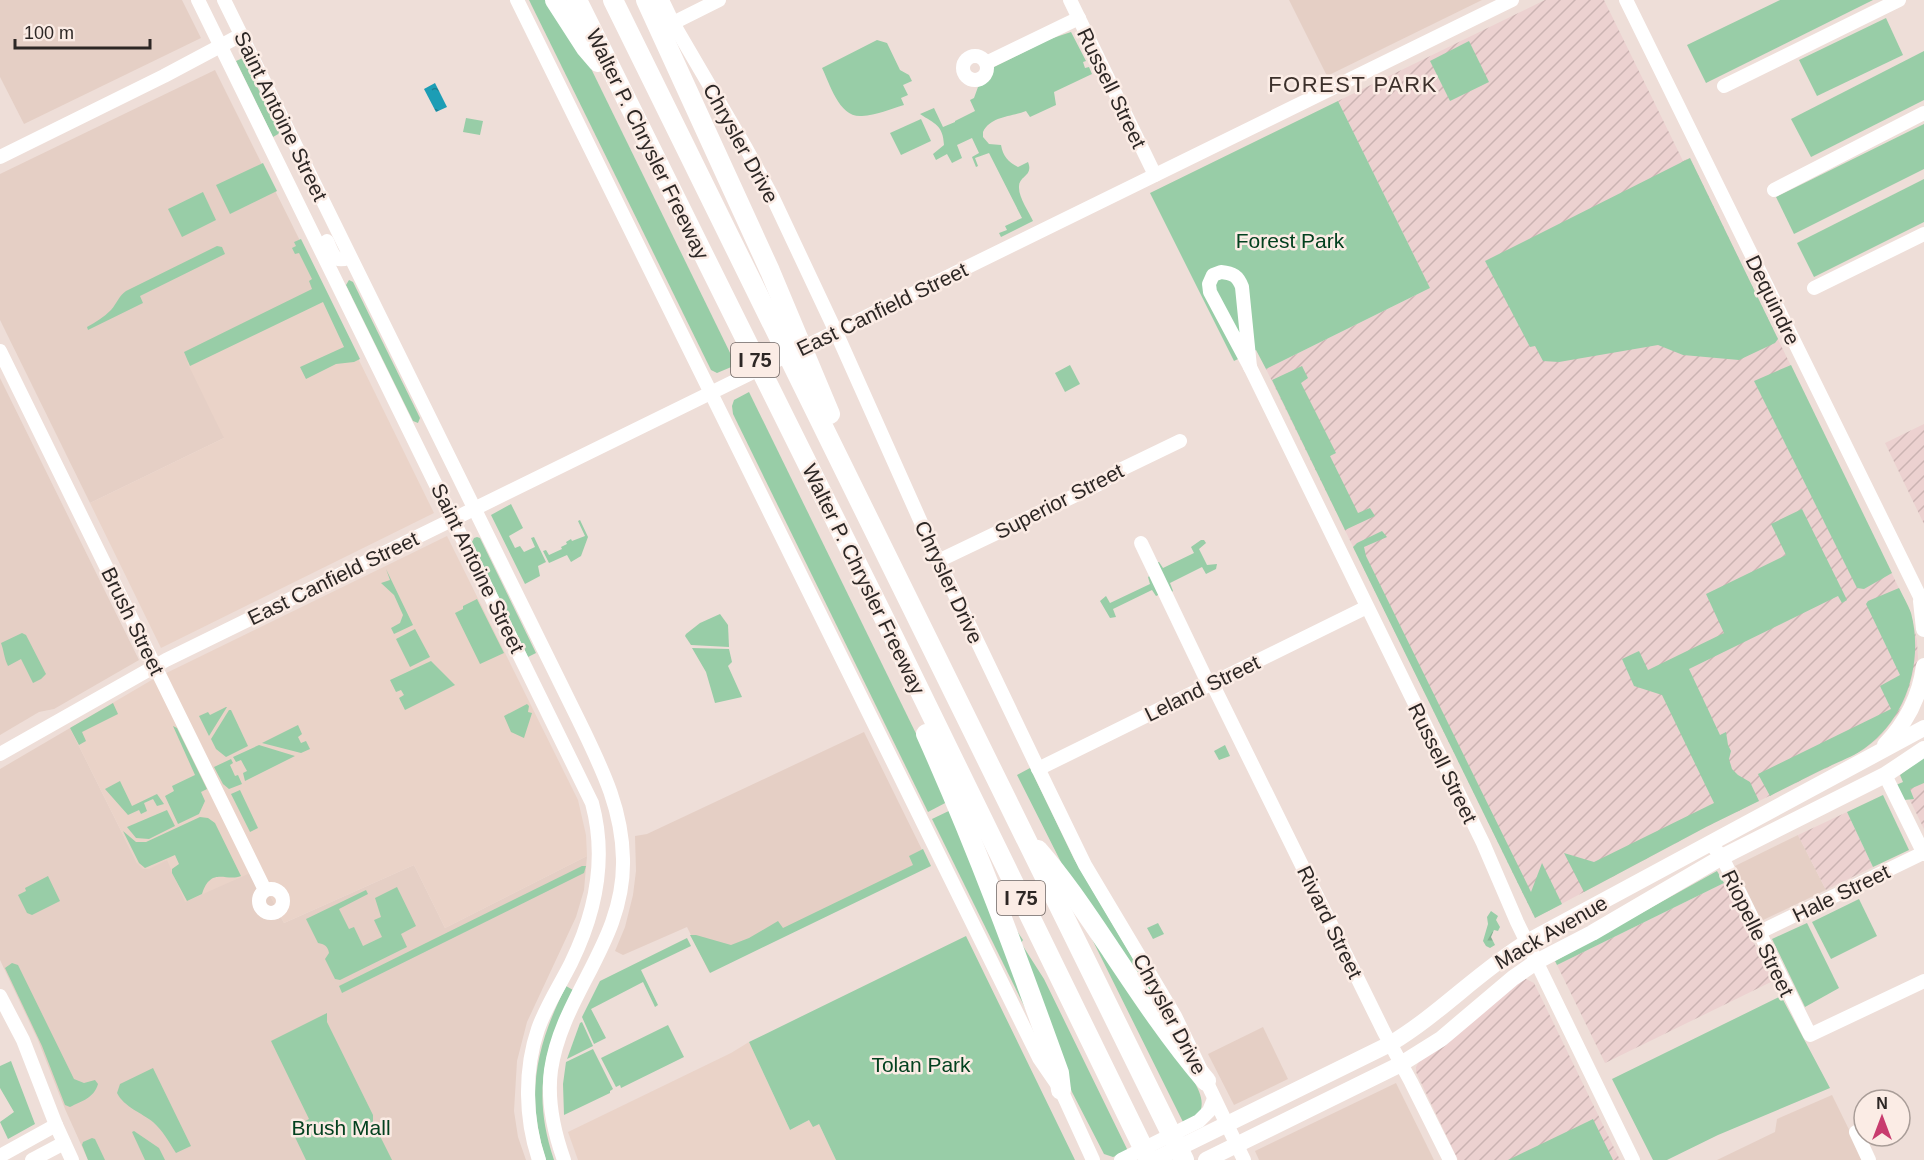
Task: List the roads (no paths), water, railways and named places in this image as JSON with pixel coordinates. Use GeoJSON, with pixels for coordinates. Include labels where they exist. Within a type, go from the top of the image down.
{"type":"FeatureCollection","features":[{"type":"Feature","properties":{"kind":"highway"},"geometry":{"type":"LineString","coordinates":[[555,0],[586,48],[618,85]]}},
{"type":"Feature","properties":{"kind":"highway","name":"Walter P. Chrysler Freeway"},"geometry":{"type":"LineString","coordinates":[[577,0],[1151,1160]]}},
{"type":"Feature","properties":{"kind":"highway","name":"Walter P. Chrysler Freeway"},"geometry":{"type":"LineString","coordinates":[[613,0],[1184,1160]]}},
{"type":"Feature","properties":{"kind":"highway"},"geometry":{"type":"LineString","coordinates":[[646,0],[770,272],[841,440],[857,498]]}},
{"type":"Feature","properties":{"kind":"highway"},"geometry":{"type":"LineString","coordinates":[[893,636],[902,679],[954,795],[992,888],[1059,1073],[1061,1090]]}},
{"type":"Feature","properties":{"kind":"highway"},"geometry":{"type":"LineString","coordinates":[[1021,831],[1062,877],[1189,1062],[1206,1081]]}},
{"type":"Feature","properties":{"kind":"main road"},"geometry":{"type":"LineString","coordinates":[[1922,603],[1924,629]]}},
{"type":"Feature","properties":{"kind":"main road"},"geometry":{"type":"LineString","coordinates":[[1868,758],[1890,740],[1910,712],[1921,685],[1924,666]]}},
{"type":"Feature","properties":{"kind":"main road","name":"Mack Avenue"},"geometry":{"type":"LineString","coordinates":[[1151,1160],[1199,1130],[1226,1125],[1390,1044],[1426,1020],[1487,970],[1527,942],[1924,728]]}},
{"type":"Feature","properties":{"kind":"main road","name":"Mack Avenue"},"geometry":{"type":"LineString","coordinates":[[1209,1158],[1240,1152],[1257,1135],[1401,1064],[1436,1042],[1536,962],[1722,857],[1885,775],[1924,749]]}},
{"type":"Feature","properties":{"kind":"main road"},"geometry":{"type":"LineString","coordinates":[[1797,820],[1792,814],[1794,805],[1813,795],[1837,776]]}},
{"type":"Feature","properties":{"kind":"main road"},"geometry":{"type":"LineString","coordinates":[[1556,926],[1552,939],[1557,945],[1568,945]]}},
{"type":"Feature","properties":{"kind":"main road"},"geometry":{"type":"LineString","coordinates":[[1487,970],[1494,970],[1498,974],[1502,981],[1502,988]]}},
{"type":"Feature","properties":{"kind":"main road"},"geometry":{"type":"LineString","coordinates":[[1426,1020],[1428,1033],[1436,1042]]}},
{"type":"Feature","properties":{"kind":"main road"},"geometry":{"type":"LineString","coordinates":[[1247,1114],[1257,1135]]}},
{"type":"Feature","properties":{"kind":"street","name":"Saint Antoine Street"},"geometry":{"type":"LineString","coordinates":[[198,0],[592,803],[600,849],[598,882],[592,908],[567,970],[539,1026],[530,1063],[529,1119],[539,1160]]}},
{"type":"Feature","properties":{"kind":"street","name":"Saint Antoine Street"},"geometry":{"type":"LineString","coordinates":[[224,0],[579,721],[617,808],[623,847],[618,903],[604,946],[562,1032],[551,1070],[552,1113],[557,1142],[564,1160]]}},
{"type":"Feature","properties":{"kind":"street"},"geometry":{"type":"LineString","coordinates":[[517,0],[1039,1058],[1061,1090],[1093,1160]]}},
{"type":"Feature","properties":{"kind":"street","name":"Chrysler Drive"},"geometry":{"type":"LineString","coordinates":[[662,0],[762,177],[836,332],[938,561],[1085,865],[1175,1016],[1240,1152]]}},
{"type":"Feature","properties":{"kind":"street"},"geometry":{"type":"LineString","coordinates":[[673,23],[719,0]]}},
{"type":"Feature","properties":{"kind":"street","name":"Russell Street"},"geometry":{"type":"LineString","coordinates":[[1070,0],[1155,176]]}},
{"type":"Feature","properties":{"kind":"street","name":"East Canfield Street"},"geometry":{"type":"LineString","coordinates":[[0,754],[155,665],[1512,0]]}},
{"type":"Feature","properties":{"kind":"street","name":"Dequindre"},"geometry":{"type":"LineString","coordinates":[[1626,0],[1922,603]]}},
{"type":"Feature","properties":{"kind":"street"},"geometry":{"type":"LineString","coordinates":[[1724,86],[1899,0]]}},
{"type":"Feature","properties":{"kind":"street"},"geometry":{"type":"LineString","coordinates":[[986,63],[1079,18]]}},
{"type":"Feature","properties":{"kind":"street"},"geometry":{"type":"LineString","coordinates":[[0,157],[241,35]]}},
{"type":"Feature","properties":{"kind":"street"},"geometry":{"type":"LineString","coordinates":[[1774,190],[1924,113]]}},
{"type":"Feature","properties":{"kind":"street"},"geometry":{"type":"LineString","coordinates":[[272,150],[286,147],[307,187],[328,212]]}},
{"type":"Feature","properties":{"kind":"street"},"geometry":{"type":"LineString","coordinates":[[292,191],[312,211],[335,257],[343,260],[350,256]]}},
{"type":"Feature","properties":{"kind":"street"},"geometry":{"type":"LineString","coordinates":[[1814,288],[1924,234]]}},
{"type":"Feature","properties":{"kind":"street","name":"Russell Street"},"geometry":{"type":"LineString","coordinates":[[1250,367],[1242,287],[1239,278],[1231,273],[1221,272],[1214,275],[1209,284],[1210,292],[1250,367],[1483,843],[1536,962],[1633,1160]]}},
{"type":"Feature","properties":{"kind":"street"},"geometry":{"type":"LineString","coordinates":[[336,282],[348,276],[363,281]]}},
{"type":"Feature","properties":{"kind":"street","name":"Brush Street"},"geometry":{"type":"LineString","coordinates":[[0,351],[266,890]]}},
{"type":"Feature","properties":{"kind":"street"},"geometry":{"type":"LineString","coordinates":[[411,432],[432,422]]}},
{"type":"Feature","properties":{"kind":"street","name":"Superior Street"},"geometry":{"type":"LineString","coordinates":[[938,561],[1099,484],[1122,469],[1180,441]]}},
{"type":"Feature","properties":{"kind":"street","name":"Rivard Street"},"geometry":{"type":"LineString","coordinates":[[1141,543],[1450,1160]]}},
{"type":"Feature","properties":{"kind":"street","name":"Leland Street"},"geometry":{"type":"LineString","coordinates":[[1038,769],[1367,607]]}},
{"type":"Feature","properties":{"kind":"street"},"geometry":{"type":"LineString","coordinates":[[528,671],[543,668],[558,700],[579,721]]}},
{"type":"Feature","properties":{"kind":"street"},"geometry":{"type":"LineString","coordinates":[[544,703],[566,729],[584,765],[591,765],[598,761]]}},
{"type":"Feature","properties":{"kind":"street"},"geometry":{"type":"LineString","coordinates":[[1885,775],[1924,854]]}},
{"type":"Feature","properties":{"kind":"street","name":"Riopelle Street"},"geometry":{"type":"LineString","coordinates":[[1710,843],[1722,857],[1810,1035],[1924,981]]}},
{"type":"Feature","properties":{"kind":"street"},"geometry":{"type":"LineString","coordinates":[[600,849],[623,847]]}},
{"type":"Feature","properties":{"kind":"street","name":"Hale Street"},"geometry":{"type":"LineString","coordinates":[[1758,933],[1924,854]]}},
{"type":"Feature","properties":{"kind":"street"},"geometry":{"type":"LineString","coordinates":[[567,970],[585,981]]}},
{"type":"Feature","properties":{"kind":"street"},"geometry":{"type":"LineString","coordinates":[[0,996],[23,1040],[63,1143],[72,1160]]}},
{"type":"Feature","properties":{"kind":"street"},"geometry":{"type":"LineString","coordinates":[[1121,1160],[1199,1130],[1214,1099]]}},
{"type":"Feature","properties":{"kind":"street"},"geometry":{"type":"LineString","coordinates":[[0,1156],[56,1125]]}},
{"type":"Feature","properties":{"kind":"street"},"geometry":{"type":"LineString","coordinates":[[28,1140],[37,1148],[33,1160]]}},
{"type":"Feature","properties":{"kind":"street"},"geometry":{"type":"LineString","coordinates":[[33,1160],[63,1143]]}},
{"type":"Feature","properties":{"kind":"water"},"geometry":{"type":"Polygon","coordinates":[[[435,83],[447,107],[436,112],[424,89],[435,83]]]}},
{"type":"Feature","properties":{"kind":"district","name":"FOREST PARK"},"geometry":{"type":"Point","coordinates":[1353,84]}},
{"type":"Feature","properties":{"kind":"park label","name":"Forest Park"},"geometry":{"type":"Point","coordinates":[1290,240]}},
{"type":"Feature","properties":{"kind":"park label","name":"Tolan Park"},"geometry":{"type":"Point","coordinates":[921,1064]}},
{"type":"Feature","properties":{"kind":"park label","name":"Brush Mall"},"geometry":{"type":"Point","coordinates":[341,1127]}}]}
